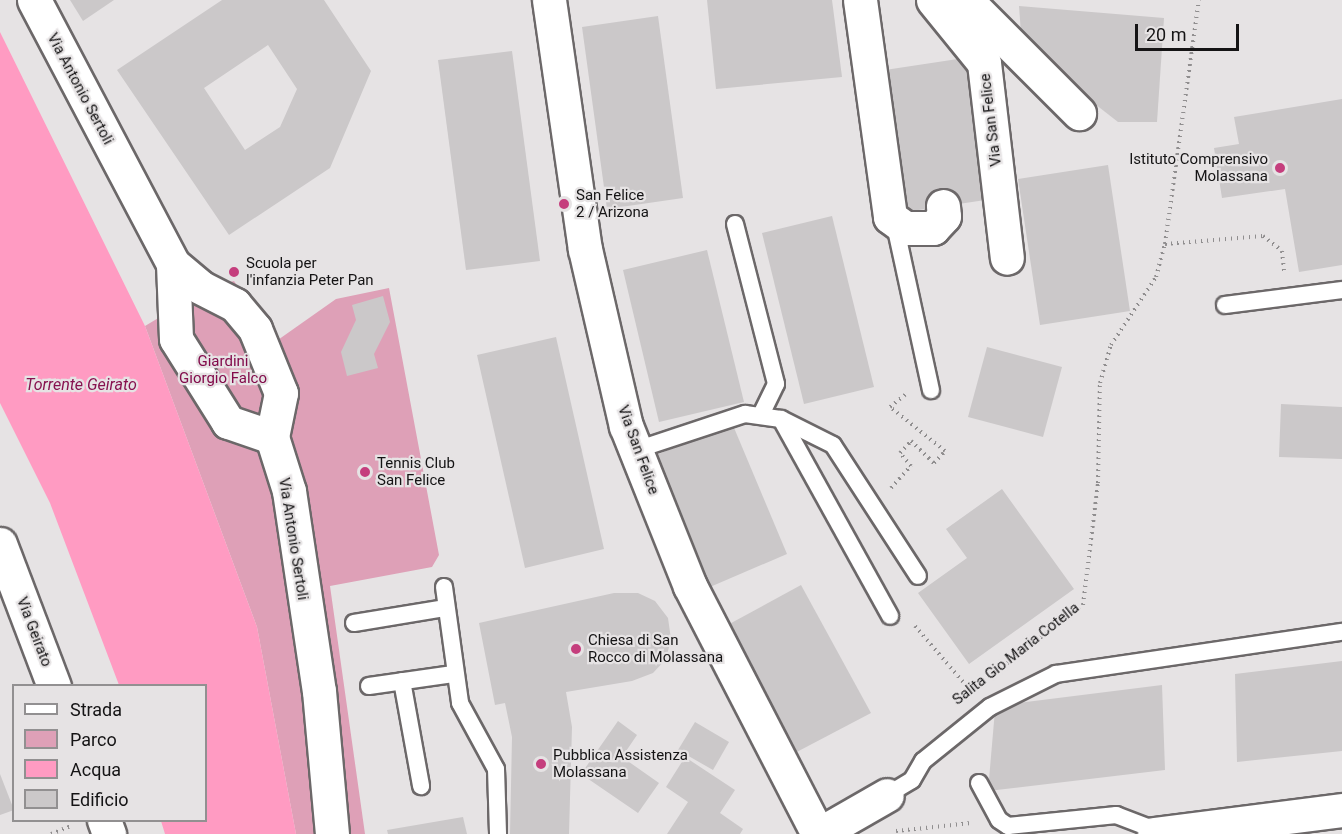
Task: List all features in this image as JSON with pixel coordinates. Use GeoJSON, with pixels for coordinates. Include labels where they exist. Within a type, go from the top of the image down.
{"type":"FeatureCollection","features":[{"type":"Feature","properties":{"kind":"street","name":"Via Antonio Sertoli"},"geometry":{"type":"LineString","coordinates":[[34,0],[173,264],[176,339],[228,422],[272,437],[289,491],[319,691],[332,834]]}},
{"type":"Feature","properties":{"kind":"street","name":"Via San Felice"},"geometry":{"type":"LineString","coordinates":[[549,0],[585,249],[636,450],[690,586],[819,834]]}},
{"type":"Feature","properties":{"kind":"street"},"geometry":{"type":"LineString","coordinates":[[860,0],[886,204],[895,225],[933,228],[944,216],[943,206]]}},
{"type":"Feature","properties":{"kind":"street","name":"Via San Felice"},"geometry":{"type":"LineString","coordinates":[[933,0],[984,63],[1008,258]]}},
{"type":"Feature","properties":{"kind":"street"},"geometry":{"type":"LineString","coordinates":[[966,0],[1079,113]]}},
{"type":"Feature","properties":{"kind":"street"},"geometry":{"type":"LineString","coordinates":[[173,264],[200,287],[235,305],[255,329],[281,393],[272,437]]}},
{"type":"Feature","properties":{"kind":"street","name":"Via Geirato"},"geometry":{"type":"LineString","coordinates":[[0,544],[53,684]]}},
{"type":"Feature","properties":{"kind":"street"},"geometry":{"type":"LineString","coordinates":[[819,834],[887,795]]}},
{"type":"Feature","properties":{"kind":"street"},"geometry":{"type":"LineString","coordinates":[[1155,832],[1342,810]]}},
{"type":"Feature","properties":{"kind":"lane"},"geometry":{"type":"LineString","coordinates":[[735,224],[776,384],[762,413]]}},
{"type":"Feature","properties":{"kind":"lane"},"geometry":{"type":"LineString","coordinates":[[895,225],[929,382]]}},
{"type":"Feature","properties":{"kind":"lane"},"geometry":{"type":"LineString","coordinates":[[1225,305],[1342,290]]}},
{"type":"Feature","properties":{"kind":"lane"},"geometry":{"type":"LineString","coordinates":[[636,450],[710,422],[762,413],[780,419],[833,445],[918,576]]}},
{"type":"Feature","properties":{"kind":"lane"},"geometry":{"type":"LineString","coordinates":[[780,419],[890,616]]}},
{"type":"Feature","properties":{"kind":"lane"},"geometry":{"type":"LineString","coordinates":[[444,587],[453,674],[466,718],[496,769],[498,834]]}},
{"type":"Feature","properties":{"kind":"lane"},"geometry":{"type":"LineString","coordinates":[[354,623],[446,608]]}},
{"type":"Feature","properties":{"kind":"lane"},"geometry":{"type":"LineString","coordinates":[[887,795],[912,780],[923,761],[990,707],[1056,674],[1342,632]]}},
{"type":"Feature","properties":{"kind":"lane"},"geometry":{"type":"LineString","coordinates":[[369,686],[453,674]]}},
{"type":"Feature","properties":{"kind":"lane"},"geometry":{"type":"LineString","coordinates":[[402,681],[421,786]]}},
{"type":"Feature","properties":{"kind":"lane"},"geometry":{"type":"LineString","coordinates":[[979,783],[999,820],[1008,826],[1116,815],[1155,832]]}},
{"type":"Feature","properties":{"kind":"path","name":"Salita Gio Maria Cotella"},"geometry":{"type":"LineString","coordinates":[[987,678],[1083,605],[1098,483],[1100,383],[1111,345],[1156,277],[1166,244],[1199,0]]}},
{"type":"Feature","properties":{"kind":"path"},"geometry":{"type":"LineString","coordinates":[[1166,244],[1263,236],[1282,251],[1287,297]]}},
{"type":"Feature","properties":{"kind":"path"},"geometry":{"type":"LineString","coordinates":[[882,481],[890,489],[911,466],[900,453],[911,441],[934,463],[945,451],[890,407],[929,382]]}},
{"type":"Feature","properties":{"kind":"path"},"geometry":{"type":"LineString","coordinates":[[911,618],[970,690]]}},
{"type":"Feature","properties":{"kind":"path","name":"Salita Gio Maria Cotella"},"geometry":{"type":"LineString","coordinates":[[962,696],[978,684]]}},
{"type":"Feature","properties":{"kind":"path"},"geometry":{"type":"LineString","coordinates":[[883,833],[999,820]]}},
{"type":"Feature","properties":{"kind":"green space","name":"Giardini Giorgio Falco"},"geometry":{"type":"Polygon","coordinates":[[[234,281],[275,342],[336,299],[389,288],[439,555],[432,567],[330,586],[365,834],[296,834],[257,627],[145,326],[210,287],[234,281]]]}},
{"type":"Feature","properties":{"kind":"water","name":"Torrente Geirato"},"geometry":{"type":"Polygon","coordinates":[[[0,32],[145,326],[257,627],[296,834],[165,834],[161,822],[207,822],[207,684],[119,684],[50,503],[0,403],[0,32]]]}},
{"type":"Feature","properties":{"kind":"building"},"geometry":{"type":"Polygon","coordinates":[[[70,0],[114,0],[83,21],[70,0]]]}},
{"type":"Feature","properties":{"kind":"building"},"geometry":{"type":"Polygon","coordinates":[[[222,0],[324,0],[371,71],[330,168],[229,235],[117,70],[222,0]],[[268,45],[204,88],[245,150],[280,127],[297,89],[268,45]]]}},
{"type":"Feature","properties":{"kind":"building"},"geometry":{"type":"Polygon","coordinates":[[[707,0],[832,0],[842,77],[716,89],[707,0]]]}},
{"type":"Feature","properties":{"kind":"building"},"geometry":{"type":"Polygon","coordinates":[[[1019,6],[1164,18],[1157,122],[1118,122],[1022,47],[1019,6]]]}},
{"type":"Feature","properties":{"kind":"building"},"geometry":{"type":"Polygon","coordinates":[[[658,16],[683,198],[607,209],[582,27],[658,16]]]}},
{"type":"Feature","properties":{"kind":"building"},"geometry":{"type":"Polygon","coordinates":[[[512,51],[540,261],[466,270],[438,60],[512,51]]]}},
{"type":"Feature","properties":{"kind":"building"},"geometry":{"type":"Polygon","coordinates":[[[971,57],[992,199],[905,212],[885,70],[971,57]]]}},
{"type":"Feature","properties":{"kind":"building","name":"Istituto Comprensivo Molassana"},"geometry":{"type":"Polygon","coordinates":[[[1342,99],[1342,265],[1299,272],[1285,189],[1222,198],[1214,148],[1239,144],[1234,117],[1342,99]]]}},
{"type":"Feature","properties":{"kind":"building"},"geometry":{"type":"Polygon","coordinates":[[[1108,165],[1130,311],[1040,325],[1018,179],[1108,165]]]}},
{"type":"Feature","properties":{"kind":"building"},"geometry":{"type":"Polygon","coordinates":[[[832,216],[874,387],[804,404],[762,233],[832,216]]]}},
{"type":"Feature","properties":{"kind":"building"},"geometry":{"type":"Polygon","coordinates":[[[707,250],[744,402],[659,422],[623,270],[707,250]]]}},
{"type":"Feature","properties":{"kind":"building"},"geometry":{"type":"Polygon","coordinates":[[[383,296],[390,322],[374,354],[378,368],[347,376],[341,352],[356,320],[352,305],[383,296]]]}},
{"type":"Feature","properties":{"kind":"building"},"geometry":{"type":"Polygon","coordinates":[[[556,337],[604,549],[525,568],[477,355],[556,337]]]}},
{"type":"Feature","properties":{"kind":"building"},"geometry":{"type":"Polygon","coordinates":[[[987,347],[1062,367],[1043,437],[968,417],[987,347]]]}},
{"type":"Feature","properties":{"kind":"building"},"geometry":{"type":"Polygon","coordinates":[[[1281,404],[1342,407],[1342,459],[1279,457],[1281,404]]]}},
{"type":"Feature","properties":{"kind":"building"},"geometry":{"type":"Polygon","coordinates":[[[732,423],[787,554],[703,590],[647,459],[732,423]]]}},
{"type":"Feature","properties":{"kind":"building"},"geometry":{"type":"Polygon","coordinates":[[[1002,489],[1074,589],[969,664],[918,593],[967,558],[946,529],[1002,489]]]}},
{"type":"Feature","properties":{"kind":"building"},"geometry":{"type":"Polygon","coordinates":[[[801,585],[871,713],[791,755],[722,628],[801,585]]]}},
{"type":"Feature","properties":{"kind":"building","name":"Chiesa di San Rocco di Molassana"},"geometry":{"type":"Polygon","coordinates":[[[614,593],[638,593],[655,601],[668,618],[671,639],[666,659],[653,673],[632,681],[566,692],[572,727],[569,834],[510,834],[512,737],[505,703],[495,705],[479,623],[614,593]]]}},
{"type":"Feature","properties":{"kind":"building"},"geometry":{"type":"Polygon","coordinates":[[[1342,661],[1342,751],[1237,762],[1235,674],[1342,661]]]}},
{"type":"Feature","properties":{"kind":"building"},"geometry":{"type":"Polygon","coordinates":[[[1162,685],[1165,770],[988,791],[995,710],[1003,705],[1162,685]]]}},
{"type":"Feature","properties":{"kind":"building"},"geometry":{"type":"Polygon","coordinates":[[[618,721],[637,735],[622,757],[659,783],[638,813],[581,774],[618,721]]]}},
{"type":"Feature","properties":{"kind":"building"},"geometry":{"type":"Polygon","coordinates":[[[695,722],[729,742],[713,770],[678,750],[695,722]]]}},
{"type":"Feature","properties":{"kind":"building"},"geometry":{"type":"Polygon","coordinates":[[[685,757],[735,790],[720,813],[743,829],[740,834],[667,834],[688,802],[666,787],[685,757]]]}},
{"type":"Feature","properties":{"kind":"building"},"geometry":{"type":"Polygon","coordinates":[[[0,774],[12,805],[12,811],[0,815],[0,774]]]}},
{"type":"Feature","properties":{"kind":"building"},"geometry":{"type":"Polygon","coordinates":[[[463,817],[467,834],[388,834],[387,830],[463,817]]]}},
{"type":"Feature","properties":{"kind":"place","name":"Istituto Comprensivo Molassana"},"geometry":{"type":"Point","coordinates":[1280,168]}},
{"type":"Feature","properties":{"kind":"place","name":"San Felice 2 / Arizona"},"geometry":{"type":"Point","coordinates":[564,204]}},
{"type":"Feature","properties":{"kind":"place","name":"Scuola per l'infanzia Peter Pan"},"geometry":{"type":"Point","coordinates":[234,272]}},
{"type":"Feature","properties":{"kind":"place","name":"Tennis Club San Felice"},"geometry":{"type":"Point","coordinates":[365,472]}},
{"type":"Feature","properties":{"kind":"place","name":"Chiesa di San Rocco di Molassana"},"geometry":{"type":"Point","coordinates":[576,649]}},
{"type":"Feature","properties":{"kind":"place","name":"Pubblica Assistenza Molassana"},"geometry":{"type":"Point","coordinates":[541,764]}}]}
